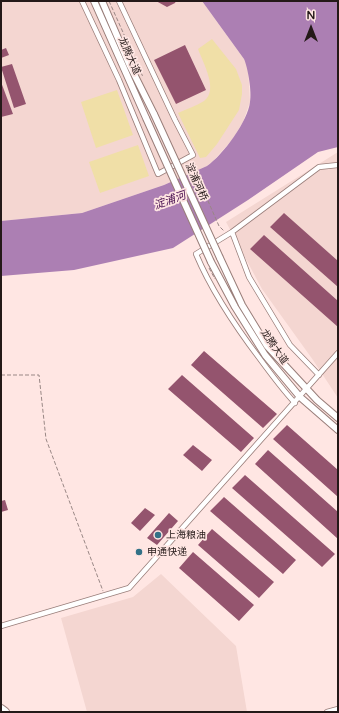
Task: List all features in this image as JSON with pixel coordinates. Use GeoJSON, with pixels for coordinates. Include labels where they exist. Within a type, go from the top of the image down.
{"type":"FeatureCollection","features":[{"type":"Feature","properties":{"kind":"highway"},"geometry":{"type":"LineString","coordinates":[[1,709],[5,712]]}},
{"type":"Feature","properties":{"kind":"main road","name":"龙腾大道"},"geometry":{"type":"LineString","coordinates":[[94,1],[146,118]]}},
{"type":"Feature","properties":{"kind":"main road","name":"龙腾大道"},"geometry":{"type":"LineString","coordinates":[[102,1],[130,66],[154,114]]}},
{"type":"Feature","properties":{"kind":"main road","name":"淀浦河桥"},"geometry":{"type":"LineString","coordinates":[[154,114],[220,258]]}},
{"type":"Feature","properties":{"kind":"main road","name":"淀浦河桥"},"geometry":{"type":"LineString","coordinates":[[146,118],[211,262]]}},
{"type":"Feature","properties":{"kind":"main road","name":"龙腾大道"},"geometry":{"type":"LineString","coordinates":[[220,258],[242,305],[267,346],[307,389],[338,418]]}},
{"type":"Feature","properties":{"kind":"main road","name":"龙腾大道"},"geometry":{"type":"LineString","coordinates":[[211,262],[235,307],[265,354],[300,397],[338,430]]}},
{"type":"Feature","properties":{"kind":"street"},"geometry":{"type":"LineString","coordinates":[[82,1],[120,80],[158,174],[193,155],[175,120],[120,1]]}},
{"type":"Feature","properties":{"kind":"street"},"geometry":{"type":"LineString","coordinates":[[295,403],[283,390],[236,328],[204,275],[196,254],[232,232],[319,168],[338,166]]}},
{"type":"Feature","properties":{"kind":"street"},"geometry":{"type":"LineString","coordinates":[[232,232],[249,277],[290,345],[319,375]]}},
{"type":"Feature","properties":{"kind":"street"},"geometry":{"type":"LineString","coordinates":[[1,626],[129,588],[338,353]]}},
{"type":"Feature","properties":{"kind":"street"},"geometry":{"type":"LineString","coordinates":[[327,712],[338,709]]}},
{"type":"Feature","properties":{"kind":"path","name":"龙腾大道"},"geometry":{"type":"LineString","coordinates":[[110,1],[144,82]]}},
{"type":"Feature","properties":{"kind":"path"},"geometry":{"type":"LineString","coordinates":[[193,155],[197,176],[219,226],[226,235]]}},
{"type":"Feature","properties":{"kind":"path"},"geometry":{"type":"LineString","coordinates":[[1,375],[39,375],[46,439],[104,596]]}},
{"type":"Feature","properties":{"kind":"shaded area"},"geometry":{"type":"Polygon","coordinates":[[[1,1],[202,1],[244,59],[248,67],[250,102],[243,122],[232,140],[207,166],[164,185],[82,213],[1,221],[1,1]]]}},
{"type":"Feature","properties":{"kind":"shaded area"},"geometry":{"type":"Polygon","coordinates":[[[212,39],[236,69],[242,85],[242,94],[239,110],[217,144],[206,157],[200,158],[178,113],[201,103],[208,96],[210,83],[198,49],[212,39]]]}},
{"type":"Feature","properties":{"kind":"shaded area"},"geometry":{"type":"Polygon","coordinates":[[[117,90],[133,135],[96,148],[81,102],[117,90]]]}},
{"type":"Feature","properties":{"kind":"shaded area"},"geometry":{"type":"Polygon","coordinates":[[[138,145],[149,176],[100,193],[89,162],[138,145]]]}},
{"type":"Feature","properties":{"kind":"shaded area"},"geometry":{"type":"Polygon","coordinates":[[[338,152],[338,398],[313,360],[262,289],[226,222],[338,152]]]}},
{"type":"Feature","properties":{"kind":"shaded area"},"geometry":{"type":"Polygon","coordinates":[[[161,574],[236,646],[247,712],[87,712],[61,618],[133,597],[161,574]]]}},
{"type":"Feature","properties":{"kind":"water","name":"淀浦河"},"geometry":{"type":"Polygon","coordinates":[[[202,1],[338,1],[338,147],[318,152],[248,200],[173,248],[74,270],[1,276],[1,221],[82,213],[164,185],[207,166],[220,154],[234,137],[245,118],[250,102],[250,86],[247,68],[244,59],[202,1]]]}},
{"type":"Feature","properties":{"kind":"building"},"geometry":{"type":"Polygon","coordinates":[[[156,1],[176,1],[167,7],[156,1]]]}},
{"type":"Feature","properties":{"kind":"building"},"geometry":{"type":"Polygon","coordinates":[[[185,45],[206,90],[176,104],[154,60],[185,45]]]}},
{"type":"Feature","properties":{"kind":"building"},"geometry":{"type":"Polygon","coordinates":[[[6,48],[9,55],[1,58],[1,50],[6,48]]]}},
{"type":"Feature","properties":{"kind":"building"},"geometry":{"type":"Polygon","coordinates":[[[12,64],[26,104],[14,108],[1,67],[12,64]]]}},
{"type":"Feature","properties":{"kind":"building"},"geometry":{"type":"Polygon","coordinates":[[[1,82],[13,114],[1,117],[1,82]]]}},
{"type":"Feature","properties":{"kind":"building"},"geometry":{"type":"Polygon","coordinates":[[[284,213],[338,261],[338,287],[270,227],[284,213]]]}},
{"type":"Feature","properties":{"kind":"building"},"geometry":{"type":"Polygon","coordinates":[[[264,235],[338,301],[338,327],[250,249],[264,235]]]}},
{"type":"Feature","properties":{"kind":"building"},"geometry":{"type":"Polygon","coordinates":[[[204,351],[277,414],[263,428],[191,365],[204,351]]]}},
{"type":"Feature","properties":{"kind":"building"},"geometry":{"type":"Polygon","coordinates":[[[182,375],[254,438],[241,452],[168,389],[182,375]]]}},
{"type":"Feature","properties":{"kind":"building"},"geometry":{"type":"Polygon","coordinates":[[[287,425],[338,470],[338,497],[273,439],[287,425]]]}},
{"type":"Feature","properties":{"kind":"building"},"geometry":{"type":"Polygon","coordinates":[[[193,445],[212,460],[202,471],[183,455],[193,445]]]}},
{"type":"Feature","properties":{"kind":"building"},"geometry":{"type":"Polygon","coordinates":[[[268,450],[338,512],[338,539],[255,464],[268,450]]]}},
{"type":"Feature","properties":{"kind":"building"},"geometry":{"type":"Polygon","coordinates":[[[245,475],[335,554],[322,567],[232,488],[245,475]]]}},
{"type":"Feature","properties":{"kind":"building"},"geometry":{"type":"Polygon","coordinates":[[[224,497],[296,560],[283,574],[210,511],[224,497]]]}},
{"type":"Feature","properties":{"kind":"building"},"geometry":{"type":"Polygon","coordinates":[[[5,500],[8,510],[1,512],[1,501],[5,500]]]}},
{"type":"Feature","properties":{"kind":"building"},"geometry":{"type":"Polygon","coordinates":[[[145,508],[155,515],[140,531],[131,523],[145,508]]]}},
{"type":"Feature","properties":{"kind":"building"},"geometry":{"type":"Polygon","coordinates":[[[169,513],[178,521],[157,545],[147,538],[169,513]]]}},
{"type":"Feature","properties":{"kind":"building"},"geometry":{"type":"Polygon","coordinates":[[[212,529],[274,582],[259,598],[198,545],[212,529]]]}},
{"type":"Feature","properties":{"kind":"building"},"geometry":{"type":"Polygon","coordinates":[[[193,552],[254,605],[239,621],[179,568],[193,552]]]}},
{"type":"Feature","properties":{"kind":"place","name":"上海粮油"},"geometry":{"type":"Point","coordinates":[158,535]}},
{"type":"Feature","properties":{"kind":"place","name":"申通快递"},"geometry":{"type":"Point","coordinates":[139,552]}}]}
